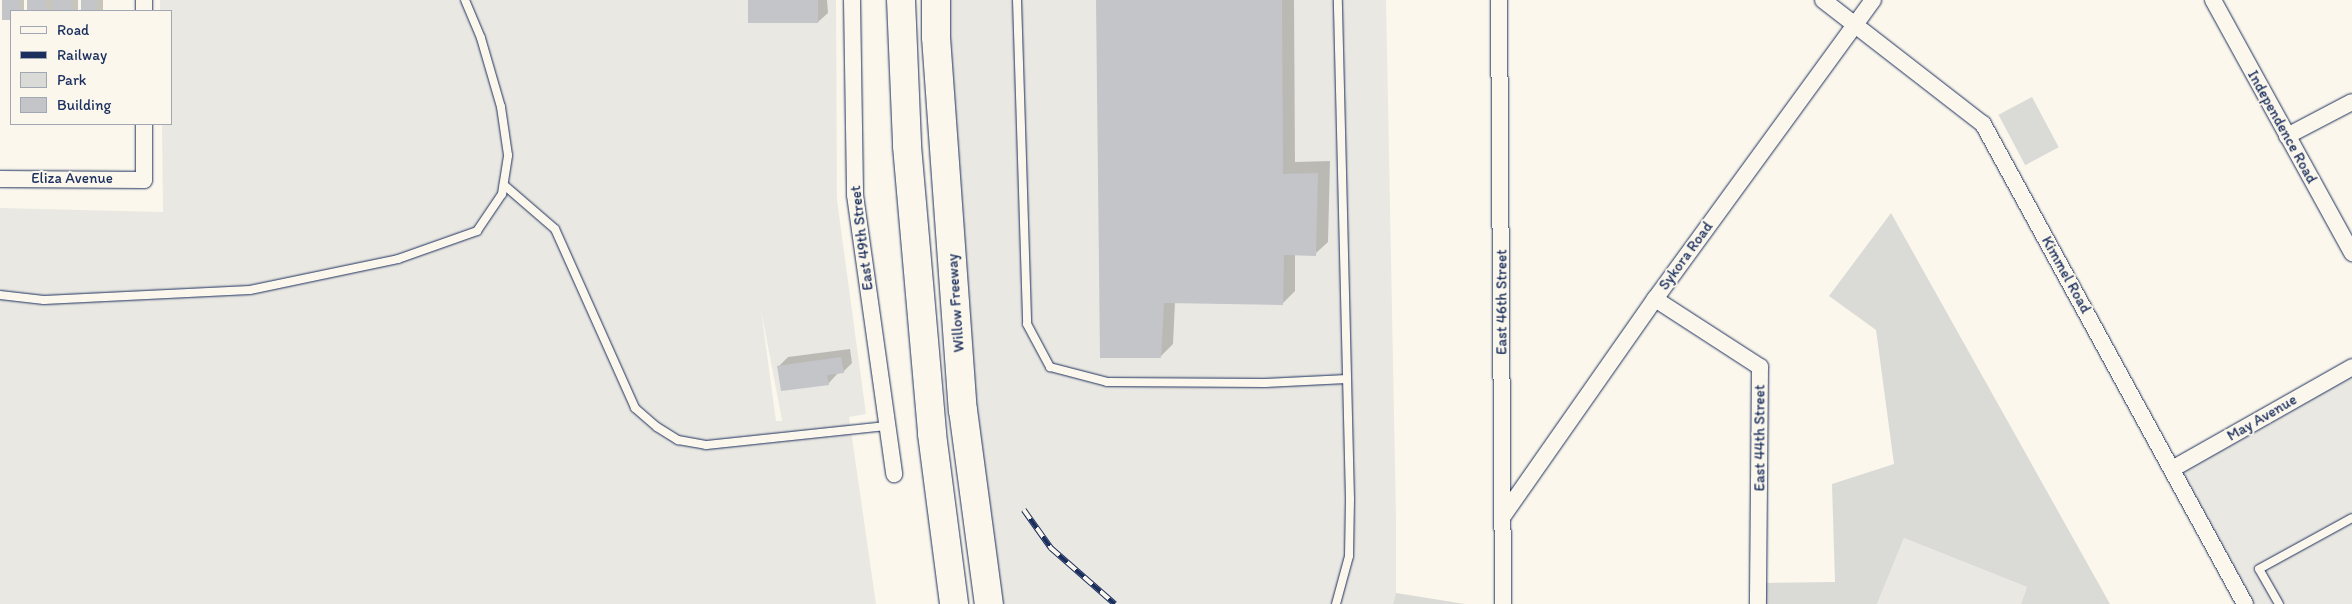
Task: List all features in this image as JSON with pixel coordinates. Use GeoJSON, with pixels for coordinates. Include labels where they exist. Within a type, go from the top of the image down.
{"type":"FeatureCollection","features":[{"type":"Feature","properties":{"kind":"highway"},"geometry":{"type":"LineString","coordinates":[[901,0],[907,146],[930,414],[954,604]]}},
{"type":"Feature","properties":{"kind":"highway","name":"Willow Freeway"},"geometry":{"type":"LineString","coordinates":[[936,0],[936,47],[964,410],[989,604]]}},
{"type":"Feature","properties":{"kind":"street","name":"East 49th Street"},"geometry":{"type":"LineString","coordinates":[[852,0],[855,195],[894,474]]}},
{"type":"Feature","properties":{"kind":"street","name":"East 46th Street"},"geometry":{"type":"LineString","coordinates":[[1499,0],[1504,604]]}},
{"type":"Feature","properties":{"kind":"street","name":"Kimmel Road"},"geometry":{"type":"LineString","coordinates":[[1823,0],[1856,23],[1983,124],[2245,604]]}},
{"type":"Feature","properties":{"kind":"street","name":"Sykora Road"},"geometry":{"type":"LineString","coordinates":[[1503,516],[1655,299],[1873,0]]}},
{"type":"Feature","properties":{"kind":"street","name":"Independence Road"},"geometry":{"type":"LineString","coordinates":[[2213,0],[2352,253]]}},
{"type":"Feature","properties":{"kind":"street"},"geometry":{"type":"LineString","coordinates":[[2287,136],[2352,102]]}},
{"type":"Feature","properties":{"kind":"street","name":"Eliza Avenue"},"geometry":{"type":"LineString","coordinates":[[0,179],[144,180],[144,125]]}},
{"type":"Feature","properties":{"kind":"street","name":"East 44th Street"},"geometry":{"type":"LineString","coordinates":[[1655,299],[1760,368],[1758,604]]}},
{"type":"Feature","properties":{"kind":"street","name":"May Avenue"},"geometry":{"type":"LineString","coordinates":[[2172,469],[2352,367]]}},
{"type":"Feature","properties":{"kind":"lane"},"geometry":{"type":"LineString","coordinates":[[0,296],[44,300],[250,290],[398,259],[477,230],[502,194],[508,155],[501,107],[480,38],[465,0]]}},
{"type":"Feature","properties":{"kind":"lane"},"geometry":{"type":"LineString","coordinates":[[1017,0],[1027,324],[1050,367],[1107,382],[1265,383],[1347,379]]}},
{"type":"Feature","properties":{"kind":"lane"},"geometry":{"type":"LineString","coordinates":[[1336,604],[1349,556],[1347,379],[1338,0]]}},
{"type":"Feature","properties":{"kind":"lane"},"geometry":{"type":"LineString","coordinates":[[504,185],[555,229],[635,408],[657,427],[678,440],[706,445],[887,426]]}},
{"type":"Feature","properties":{"kind":"lane"},"geometry":{"type":"LineString","coordinates":[[2279,604],[2259,569],[2352,518]]}},
{"type":"Feature","properties":{"kind":"shaded area"},"geometry":{"type":"Polygon","coordinates":[[[160,0],[836,0],[837,200],[866,414],[849,417],[876,604],[0,604],[0,208],[163,212],[162,125],[172,125],[172,10],[160,10],[160,0]],[[761,310],[776,421],[782,421],[761,310]]]}},
{"type":"Feature","properties":{"kind":"shaded area"},"geometry":{"type":"Polygon","coordinates":[[[936,0],[1386,0],[1396,519],[1396,593],[1393,604],[989,604],[936,0]]]}},
{"type":"Feature","properties":{"kind":"shaded area"},"geometry":{"type":"Polygon","coordinates":[[[2352,367],[2352,604],[2245,604],[2172,469],[2352,367]]]}},
{"type":"Feature","properties":{"kind":"shaded area"},"geometry":{"type":"Polygon","coordinates":[[[1904,538],[2027,587],[2021,604],[1877,604],[1904,538]]]}},
{"type":"Feature","properties":{"kind":"green space"},"geometry":{"type":"Polygon","coordinates":[[[2032,97],[2059,147],[2025,165],[1998,115],[2032,97]]]}},
{"type":"Feature","properties":{"kind":"green space"},"geometry":{"type":"Polygon","coordinates":[[[1891,213],[2110,604],[2021,604],[2027,587],[1904,538],[1877,604],[1758,604],[1758,583],[1835,582],[1832,484],[1894,464],[1876,330],[1829,296],[1891,213]]]}},
{"type":"Feature","properties":{"kind":"green space"},"geometry":{"type":"Polygon","coordinates":[[[1396,593],[1465,604],[1393,604],[1396,593]]]}},
{"type":"Feature","properties":{"kind":"building"},"geometry":{"type":"Polygon","coordinates":[[[2,0],[19,0],[19,10],[10,10],[10,20],[2,20],[2,0]]]}},
{"type":"Feature","properties":{"kind":"building"},"geometry":{"type":"Polygon","coordinates":[[[27,0],[46,0],[46,10],[27,10],[27,0]]]}},
{"type":"Feature","properties":{"kind":"building"},"geometry":{"type":"Polygon","coordinates":[[[52,0],[72,0],[72,10],[52,10],[52,0]]]}},
{"type":"Feature","properties":{"kind":"building"},"geometry":{"type":"Polygon","coordinates":[[[81,0],[97,0],[97,10],[81,10],[81,0]]]}},
{"type":"Feature","properties":{"kind":"building"},"geometry":{"type":"Polygon","coordinates":[[[748,0],[818,0],[818,23],[748,23],[748,0]]]}},
{"type":"Feature","properties":{"kind":"building"},"geometry":{"type":"Polygon","coordinates":[[[1096,0],[1282,0],[1283,174],[1318,173],[1316,256],[1284,255],[1283,305],[1164,303],[1161,358],[1100,358],[1096,0]]]}},
{"type":"Feature","properties":{"kind":"building"},"geometry":{"type":"Polygon","coordinates":[[[841,357],[844,373],[827,375],[829,385],[781,391],[777,366],[841,357]]]}},
{"type":"Feature","properties":{"kind":"railway"},"geometry":{"type":"LineString","coordinates":[[1024,510],[1051,548],[1115,604]]}}]}
